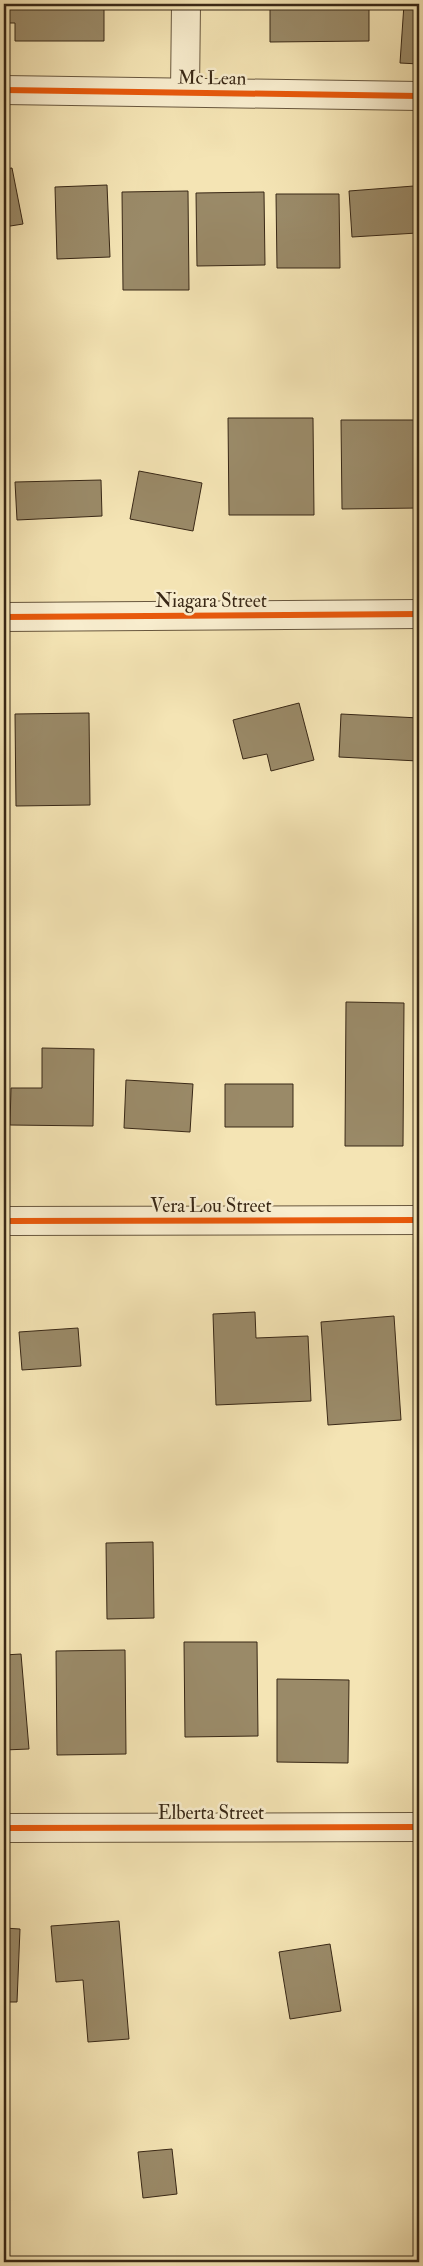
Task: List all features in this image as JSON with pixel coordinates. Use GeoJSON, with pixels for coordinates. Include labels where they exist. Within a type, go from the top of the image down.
{"type":"FeatureCollection","features":[{"type":"Feature","properties":{"kind":"street"},"geometry":{"type":"LineString","coordinates":[[185,92],[186,4]]}},
{"type":"Feature","properties":{"kind":"street","name":"Mc Lean"},"geometry":{"type":"LineString","coordinates":[[4,90],[419,96]]}},
{"type":"Feature","properties":{"kind":"street","name":"Niagara Street"},"geometry":{"type":"LineString","coordinates":[[4,617],[419,614]]}},
{"type":"Feature","properties":{"kind":"street","name":"Vera Lou Street"},"geometry":{"type":"LineString","coordinates":[[4,1221],[419,1220]]}},
{"type":"Feature","properties":{"kind":"street","name":"Elberta Street"},"geometry":{"type":"LineString","coordinates":[[4,1828],[419,1827]]}},
{"type":"Feature","properties":{"kind":"building"},"geometry":{"type":"Polygon","coordinates":[[[4,4],[104,4],[104,41],[15,41],[15,23],[4,23],[4,4]]]}},
{"type":"Feature","properties":{"kind":"building"},"geometry":{"type":"Polygon","coordinates":[[[270,4],[369,4],[369,41],[270,42],[270,4]]]}},
{"type":"Feature","properties":{"kind":"building"},"geometry":{"type":"Polygon","coordinates":[[[404,4],[419,4],[419,64],[400,63],[404,4]]]}},
{"type":"Feature","properties":{"kind":"building"},"geometry":{"type":"Polygon","coordinates":[[[12,168],[23,224],[4,227],[4,169],[12,168]]]}},
{"type":"Feature","properties":{"kind":"building"},"geometry":{"type":"Polygon","coordinates":[[[107,185],[110,257],[57,259],[55,187],[107,185]]]}},
{"type":"Feature","properties":{"kind":"building"},"geometry":{"type":"Polygon","coordinates":[[[414,186],[417,233],[352,237],[349,191],[414,186]]]}},
{"type":"Feature","properties":{"kind":"building"},"geometry":{"type":"Polygon","coordinates":[[[188,191],[189,290],[123,290],[122,192],[188,191]]]}},
{"type":"Feature","properties":{"kind":"building"},"geometry":{"type":"Polygon","coordinates":[[[264,192],[265,265],[197,266],[196,193],[264,192]]]}},
{"type":"Feature","properties":{"kind":"building"},"geometry":{"type":"Polygon","coordinates":[[[276,194],[339,194],[340,268],[277,268],[276,194]]]}},
{"type":"Feature","properties":{"kind":"building"},"geometry":{"type":"Polygon","coordinates":[[[228,418],[313,418],[314,515],[229,515],[228,418]]]}},
{"type":"Feature","properties":{"kind":"building"},"geometry":{"type":"Polygon","coordinates":[[[341,420],[418,420],[419,508],[342,509],[341,420]]]}},
{"type":"Feature","properties":{"kind":"building"},"geometry":{"type":"Polygon","coordinates":[[[139,471],[202,483],[193,531],[130,519],[139,471]]]}},
{"type":"Feature","properties":{"kind":"building"},"geometry":{"type":"Polygon","coordinates":[[[101,480],[102,516],[17,520],[15,482],[101,480]]]}},
{"type":"Feature","properties":{"kind":"building"},"geometry":{"type":"Polygon","coordinates":[[[299,703],[314,760],[271,771],[267,754],[243,759],[233,720],[299,703]]]}},
{"type":"Feature","properties":{"kind":"building"},"geometry":{"type":"Polygon","coordinates":[[[89,713],[90,805],[16,806],[15,714],[89,713]]]}},
{"type":"Feature","properties":{"kind":"building"},"geometry":{"type":"Polygon","coordinates":[[[341,714],[419,718],[418,761],[339,757],[341,714]]]}},
{"type":"Feature","properties":{"kind":"building"},"geometry":{"type":"Polygon","coordinates":[[[346,1002],[404,1003],[403,1146],[345,1146],[346,1002]]]}},
{"type":"Feature","properties":{"kind":"building"},"geometry":{"type":"Polygon","coordinates":[[[42,1048],[94,1049],[93,1126],[10,1125],[11,1088],[42,1088],[42,1048]]]}},
{"type":"Feature","properties":{"kind":"building"},"geometry":{"type":"Polygon","coordinates":[[[126,1080],[193,1084],[190,1132],[124,1128],[126,1080]]]}},
{"type":"Feature","properties":{"kind":"building"},"geometry":{"type":"Polygon","coordinates":[[[225,1084],[293,1084],[293,1127],[225,1127],[225,1084]]]}},
{"type":"Feature","properties":{"kind":"building"},"geometry":{"type":"Polygon","coordinates":[[[255,1312],[256,1338],[308,1336],[311,1401],[216,1405],[213,1314],[255,1312]]]}},
{"type":"Feature","properties":{"kind":"building"},"geometry":{"type":"Polygon","coordinates":[[[394,1316],[401,1420],[328,1425],[321,1322],[394,1316]]]}},
{"type":"Feature","properties":{"kind":"building"},"geometry":{"type":"Polygon","coordinates":[[[78,1328],[81,1366],[22,1370],[19,1332],[78,1328]]]}},
{"type":"Feature","properties":{"kind":"building"},"geometry":{"type":"Polygon","coordinates":[[[153,1542],[154,1618],[107,1619],[106,1543],[153,1542]]]}},
{"type":"Feature","properties":{"kind":"building"},"geometry":{"type":"Polygon","coordinates":[[[184,1642],[257,1642],[258,1736],[185,1737],[184,1642]]]}},
{"type":"Feature","properties":{"kind":"building"},"geometry":{"type":"Polygon","coordinates":[[[125,1650],[126,1754],[57,1755],[56,1651],[125,1650]]]}},
{"type":"Feature","properties":{"kind":"building"},"geometry":{"type":"Polygon","coordinates":[[[21,1654],[29,1749],[4,1750],[4,1655],[21,1654]]]}},
{"type":"Feature","properties":{"kind":"building"},"geometry":{"type":"Polygon","coordinates":[[[277,1679],[349,1680],[348,1763],[277,1762],[277,1679]]]}},
{"type":"Feature","properties":{"kind":"building"},"geometry":{"type":"Polygon","coordinates":[[[119,1921],[129,2039],[88,2042],[83,1980],[56,1982],[51,1926],[119,1921]]]}},
{"type":"Feature","properties":{"kind":"building"},"geometry":{"type":"Polygon","coordinates":[[[4,1928],[20,1929],[17,2002],[4,2002],[4,1928]]]}},
{"type":"Feature","properties":{"kind":"building"},"geometry":{"type":"Polygon","coordinates":[[[330,1944],[341,2011],[290,2019],[279,1952],[330,1944]]]}},
{"type":"Feature","properties":{"kind":"building"},"geometry":{"type":"Polygon","coordinates":[[[172,2149],[177,2194],[143,2198],[138,2152],[172,2149]]]}},
{"type":"Feature","properties":{"kind":"cycle path"},"geometry":{"type":"LineString","coordinates":[[4,90],[419,96]]}},
{"type":"Feature","properties":{"kind":"cycle path"},"geometry":{"type":"LineString","coordinates":[[4,617],[419,614]]}},
{"type":"Feature","properties":{"kind":"cycle path"},"geometry":{"type":"LineString","coordinates":[[4,1221],[419,1220]]}},
{"type":"Feature","properties":{"kind":"cycle path"},"geometry":{"type":"LineString","coordinates":[[4,1828],[419,1827]]}}]}
